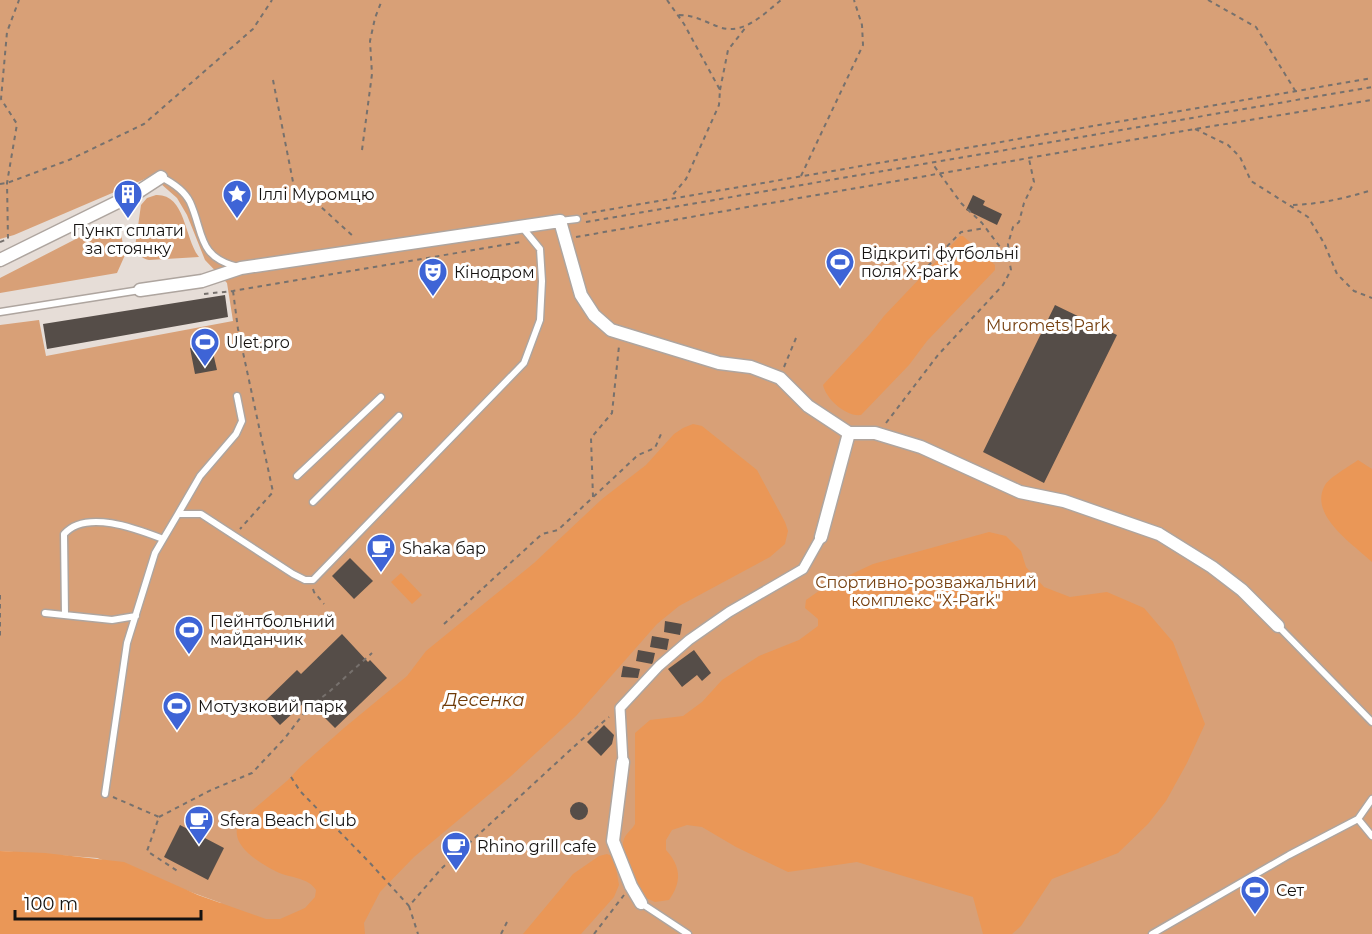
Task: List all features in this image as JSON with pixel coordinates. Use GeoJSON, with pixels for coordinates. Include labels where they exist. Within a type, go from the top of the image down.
{"type":"FeatureCollection","features":[{"type":"Feature","properties":{"kind":"street"},"geometry":{"type":"LineString","coordinates":[[0,260],[138,192],[161,177]]}},
{"type":"Feature","properties":{"kind":"street"},"geometry":{"type":"LineString","coordinates":[[140,290],[202,281],[241,268],[560,221],[581,296],[603,324],[620,333],[719,363],[751,368],[780,378],[808,406],[849,433],[875,433],[921,447],[1020,492],[1064,501],[1159,534],[1212,567],[1242,590],[1278,627]]}},
{"type":"Feature","properties":{"kind":"street"},"geometry":{"type":"LineString","coordinates":[[641,903],[631,886],[613,841],[624,762],[620,708],[659,666],[689,640],[729,612],[803,568],[820,537],[849,433]]}},
{"type":"Feature","properties":{"kind":"lane"},"geometry":{"type":"LineString","coordinates":[[161,177],[175,185],[189,202],[204,246],[209,252],[227,264],[241,268]]}},
{"type":"Feature","properties":{"kind":"lane"},"geometry":{"type":"LineString","coordinates":[[560,221],[577,219]]}},
{"type":"Feature","properties":{"kind":"lane"},"geometry":{"type":"LineString","coordinates":[[178,514],[201,514],[293,574],[305,580],[313,580],[524,363],[540,320],[542,280],[540,249],[521,226]]}},
{"type":"Feature","properties":{"kind":"lane"},"geometry":{"type":"LineString","coordinates":[[0,312],[140,290]]}},
{"type":"Feature","properties":{"kind":"lane"},"geometry":{"type":"LineString","coordinates":[[105,794],[127,643],[155,553],[200,476],[239,427],[242,421],[237,396]]}},
{"type":"Feature","properties":{"kind":"lane"},"geometry":{"type":"LineString","coordinates":[[297,476],[381,397]]}},
{"type":"Feature","properties":{"kind":"lane"},"geometry":{"type":"LineString","coordinates":[[313,502],[399,417]]}},
{"type":"Feature","properties":{"kind":"lane"},"geometry":{"type":"LineString","coordinates":[[65,615],[64,534],[72,526],[83,523],[127,526],[163,539]]}},
{"type":"Feature","properties":{"kind":"lane"},"geometry":{"type":"LineString","coordinates":[[45,612],[112,620],[135,616]]}},
{"type":"Feature","properties":{"kind":"lane"},"geometry":{"type":"LineString","coordinates":[[1278,627],[1372,722]]}},
{"type":"Feature","properties":{"kind":"lane"},"geometry":{"type":"LineString","coordinates":[[1152,934],[1289,855],[1359,819],[1372,799]]}},
{"type":"Feature","properties":{"kind":"lane"},"geometry":{"type":"LineString","coordinates":[[1359,819],[1372,836]]}},
{"type":"Feature","properties":{"kind":"lane"},"geometry":{"type":"LineString","coordinates":[[641,903],[688,934]]}},
{"type":"Feature","properties":{"kind":"path"},"geometry":{"type":"LineString","coordinates":[[0,242],[8,238],[7,183],[17,124],[1,99],[7,33],[19,0]]}},
{"type":"Feature","properties":{"kind":"path"},"geometry":{"type":"LineString","coordinates":[[0,184],[69,160],[144,124],[253,29],[272,0]]}},
{"type":"Feature","properties":{"kind":"path"},"geometry":{"type":"LineString","coordinates":[[362,150],[372,74],[370,41],[382,0]]}},
{"type":"Feature","properties":{"kind":"path"},"geometry":{"type":"LineString","coordinates":[[667,0],[720,90]]}},
{"type":"Feature","properties":{"kind":"path"},"geometry":{"type":"LineString","coordinates":[[677,15],[688,15],[722,28],[736,30],[747,25],[781,0]]}},
{"type":"Feature","properties":{"kind":"path"},"geometry":{"type":"LineString","coordinates":[[801,176],[862,45],[862,25],[854,0]]}},
{"type":"Feature","properties":{"kind":"path"},"geometry":{"type":"LineString","coordinates":[[1208,0],[1256,27],[1296,92]]}},
{"type":"Feature","properties":{"kind":"path"},"geometry":{"type":"LineString","coordinates":[[670,198],[686,179],[719,105],[728,50],[747,25]]}},
{"type":"Feature","properties":{"kind":"path"},"geometry":{"type":"LineString","coordinates":[[0,70],[4,64]]}},
{"type":"Feature","properties":{"kind":"path"},"geometry":{"type":"LineString","coordinates":[[1372,78],[584,213],[577,219],[585,222],[1372,87]]}},
{"type":"Feature","properties":{"kind":"path"},"geometry":{"type":"LineString","coordinates":[[273,80],[294,187],[309,196],[366,248]]}},
{"type":"Feature","properties":{"kind":"path"},"geometry":{"type":"LineString","coordinates":[[573,237],[1372,100]]}},
{"type":"Feature","properties":{"kind":"path"},"geometry":{"type":"LineString","coordinates":[[1195,129],[1228,145],[1240,157],[1251,181],[1308,217],[1324,243],[1337,274],[1354,291],[1372,298]]}},
{"type":"Feature","properties":{"kind":"path"},"geometry":{"type":"LineString","coordinates":[[875,433],[890,420],[938,355],[1003,285],[1011,270],[1008,244],[1013,227],[1019,222],[1024,203],[1034,182],[1029,159]]}},
{"type":"Feature","properties":{"kind":"path"},"geometry":{"type":"LineString","coordinates":[[932,163],[961,203],[986,228],[1009,258]]}},
{"type":"Feature","properties":{"kind":"path"},"geometry":{"type":"LineString","coordinates":[[1291,206],[1340,200],[1372,190]]}},
{"type":"Feature","properties":{"kind":"path"},"geometry":{"type":"LineString","coordinates":[[928,267],[961,232],[986,228]]}},
{"type":"Feature","properties":{"kind":"path"},"geometry":{"type":"LineString","coordinates":[[198,295],[234,291],[533,240]]}},
{"type":"Feature","properties":{"kind":"path"},"geometry":{"type":"LineString","coordinates":[[234,291],[238,329],[273,492],[235,535]]}},
{"type":"Feature","properties":{"kind":"path"},"geometry":{"type":"LineString","coordinates":[[593,497],[591,438],[612,413],[620,333]]}},
{"type":"Feature","properties":{"kind":"path"},"geometry":{"type":"LineString","coordinates":[[780,378],[796,338]]}},
{"type":"Feature","properties":{"kind":"path"},"geometry":{"type":"LineString","coordinates":[[444,624],[542,534],[558,530],[638,455],[655,448],[661,434]]}},
{"type":"Feature","properties":{"kind":"path"},"geometry":{"type":"LineString","coordinates":[[313,580],[314,592],[324,604]]}},
{"type":"Feature","properties":{"kind":"path"},"geometry":{"type":"LineString","coordinates":[[0,595],[0,636]]}},
{"type":"Feature","properties":{"kind":"path"},"geometry":{"type":"LineString","coordinates":[[179,872],[147,851],[159,817],[252,772],[285,738],[307,709],[372,653]]}},
{"type":"Feature","properties":{"kind":"path"},"geometry":{"type":"LineString","coordinates":[[409,906],[448,862],[579,742],[620,708]]}},
{"type":"Feature","properties":{"kind":"path"},"geometry":{"type":"LineString","coordinates":[[291,777],[300,791],[370,862],[409,906],[418,934]]}},
{"type":"Feature","properties":{"kind":"path"},"geometry":{"type":"LineString","coordinates":[[105,794],[159,817]]}},
{"type":"Feature","properties":{"kind":"path"},"geometry":{"type":"LineString","coordinates":[[594,934],[631,886]]}},
{"type":"Feature","properties":{"kind":"path"},"geometry":{"type":"LineString","coordinates":[[501,934],[507,922]]}},
{"type":"Feature","properties":{"kind":"green space","name":"Muromets Park"},"geometry":{"type":"Polygon","coordinates":[[[0,0],[1372,0],[1372,934],[227,934],[221,903],[97,858],[0,851],[0,325],[39,320],[46,356],[233,321],[227,283],[205,260],[187,215],[177,198],[152,176],[0,239],[0,0]]]}},
{"type":"Feature","properties":{"kind":"green space"},"geometry":{"type":"Polygon","coordinates":[[[156,195],[166,197],[179,209],[199,257],[149,260],[139,254],[135,247],[141,205],[147,198],[156,195]]]}},
{"type":"Feature","properties":{"kind":"green space"},"geometry":{"type":"Polygon","coordinates":[[[105,224],[121,234],[125,255],[117,273],[0,293],[0,278],[105,224]]]}},
{"type":"Feature","properties":{"kind":"water"},"geometry":{"type":"Polygon","coordinates":[[[960,236],[963,236],[995,265],[995,270],[861,415],[843,410],[828,396],[823,385],[960,236]]]}},
{"type":"Feature","properties":{"kind":"water","name":"Десенка"},"geometry":{"type":"Polygon","coordinates":[[[693,424],[702,426],[757,470],[785,522],[788,531],[785,544],[770,557],[679,606],[657,624],[576,716],[510,777],[414,857],[380,892],[364,923],[365,934],[0,934],[0,851],[45,853],[124,862],[198,895],[266,919],[280,919],[305,908],[315,897],[316,890],[306,881],[282,874],[249,854],[238,838],[237,830],[240,821],[344,728],[407,676],[426,651],[534,563],[602,499],[646,465],[674,434],[693,424]]]}},
{"type":"Feature","properties":{"kind":"water"},"geometry":{"type":"Polygon","coordinates":[[[1358,460],[1372,469],[1372,562],[1344,538],[1327,518],[1322,507],[1321,496],[1325,485],[1358,460]]]}},
{"type":"Feature","properties":{"kind":"water"},"geometry":{"type":"Polygon","coordinates":[[[989,532],[1006,536],[1021,551],[1026,567],[1044,587],[1070,597],[1107,592],[1144,608],[1173,642],[1205,724],[1166,801],[1148,824],[1118,853],[1052,879],[1021,926],[1012,934],[983,934],[973,897],[857,862],[788,872],[736,847],[702,827],[687,825],[672,830],[666,840],[666,850],[675,862],[678,874],[676,887],[669,900],[655,902],[644,897],[626,860],[623,845],[625,837],[635,824],[635,733],[650,720],[683,716],[702,702],[722,680],[759,656],[799,640],[818,626],[818,619],[805,608],[806,600],[826,586],[873,564],[989,532]]]}},
{"type":"Feature","properties":{"kind":"water"},"geometry":{"type":"Polygon","coordinates":[[[401,573],[422,595],[412,604],[391,582],[401,573]]]}},
{"type":"Feature","properties":{"kind":"water"},"geometry":{"type":"Polygon","coordinates":[[[607,854],[614,857],[619,885],[614,897],[581,934],[523,934],[573,874],[599,856],[607,854]]]}},
{"type":"Feature","properties":{"kind":"building"},"geometry":{"type":"Polygon","coordinates":[[[973,195],[985,201],[983,205],[1002,214],[997,225],[966,210],[973,195]]]}},
{"type":"Feature","properties":{"kind":"building"},"geometry":{"type":"Polygon","coordinates":[[[225,295],[228,317],[47,349],[43,324],[225,295]]]}},
{"type":"Feature","properties":{"kind":"building"},"geometry":{"type":"Polygon","coordinates":[[[1055,305],[1117,335],[1044,483],[983,452],[1055,305]]]}},
{"type":"Feature","properties":{"kind":"building"},"geometry":{"type":"Polygon","coordinates":[[[211,344],[217,370],[195,374],[190,348],[211,344]]]}},
{"type":"Feature","properties":{"kind":"building"},"geometry":{"type":"Polygon","coordinates":[[[350,558],[373,581],[354,599],[332,576],[350,558]]]}},
{"type":"Feature","properties":{"kind":"building"},"geometry":{"type":"Polygon","coordinates":[[[665,621],[682,624],[680,635],[664,632],[665,621]]]}},
{"type":"Feature","properties":{"kind":"building"},"geometry":{"type":"Polygon","coordinates":[[[342,634],[368,662],[370,660],[387,678],[335,728],[307,700],[280,725],[261,705],[297,670],[301,674],[342,634]]]}},
{"type":"Feature","properties":{"kind":"building"},"geometry":{"type":"Polygon","coordinates":[[[652,636],[669,639],[667,650],[650,647],[652,636]]]}},
{"type":"Feature","properties":{"kind":"building"},"geometry":{"type":"Polygon","coordinates":[[[638,650],[655,653],[652,664],[636,661],[638,650]]]}},
{"type":"Feature","properties":{"kind":"building"},"geometry":{"type":"Polygon","coordinates":[[[694,650],[711,673],[702,681],[697,675],[682,687],[668,669],[694,650]]]}},
{"type":"Feature","properties":{"kind":"building"},"geometry":{"type":"Polygon","coordinates":[[[623,666],[640,669],[638,678],[621,677],[623,666]]]}},
{"type":"Feature","properties":{"kind":"building"},"geometry":{"type":"Polygon","coordinates":[[[604,725],[614,735],[612,744],[601,756],[587,742],[604,725]]]}},
{"type":"Feature","properties":{"kind":"building"},"geometry":{"type":"Polygon","coordinates":[[[575,802],[583,802],[588,807],[586,818],[575,820],[570,815],[570,807],[575,802]]]}},
{"type":"Feature","properties":{"kind":"building"},"geometry":{"type":"Polygon","coordinates":[[[180,825],[224,848],[208,880],[164,857],[180,825]]]}},
{"type":"Feature","properties":{"kind":"place","name":"Пункт сплати за стоянку"},"geometry":{"type":"Point","coordinates":[128,220]}},
{"type":"Feature","properties":{"kind":"place","name":"Іллі Муромцю"},"geometry":{"type":"Point","coordinates":[237,220]}},
{"type":"Feature","properties":{"kind":"place","name":"Відкриті футбольні поля X-park"},"geometry":{"type":"Point","coordinates":[840,288]}},
{"type":"Feature","properties":{"kind":"place","name":"Кінодром"},"geometry":{"type":"Point","coordinates":[433,298]}},
{"type":"Feature","properties":{"kind":"place","name":"Ulet.pro"},"geometry":{"type":"Point","coordinates":[205,368]}},
{"type":"Feature","properties":{"kind":"place","name":"Shaka бар"},"geometry":{"type":"Point","coordinates":[381,574]}},
{"type":"Feature","properties":{"kind":"place","name":"Пейнтбольний майданчик"},"geometry":{"type":"Point","coordinates":[189,656]}},
{"type":"Feature","properties":{"kind":"place","name":"Мотузковий парк"},"geometry":{"type":"Point","coordinates":[177,732]}},
{"type":"Feature","properties":{"kind":"place","name":"Sfera Beach Club"},"geometry":{"type":"Point","coordinates":[199,846]}},
{"type":"Feature","properties":{"kind":"place","name":"Rhino grill cafe"},"geometry":{"type":"Point","coordinates":[456,872]}},
{"type":"Feature","properties":{"kind":"place","name":"Сет"},"geometry":{"type":"Point","coordinates":[1255,916]}},
{"type":"Feature","properties":{"kind":"park label","name":"Спортивно-розважальний комплекс \"Х-Park\""},"geometry":{"type":"Point","coordinates":[926,591]}}]}
